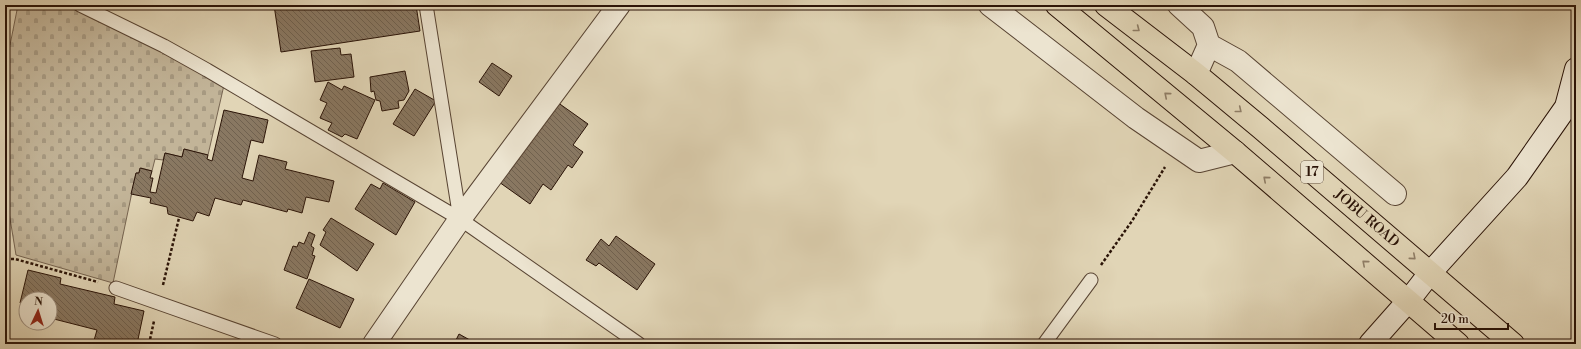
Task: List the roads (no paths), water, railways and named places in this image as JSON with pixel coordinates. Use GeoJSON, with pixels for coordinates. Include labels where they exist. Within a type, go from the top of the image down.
{"type":"FeatureCollection","features":[{"type":"Feature","properties":{"kind":"highway","name":"17"},"geometry":{"type":"LineString","coordinates":[[1057,5],[1235,152],[1458,344]]}},
{"type":"Feature","properties":{"kind":"highway","name":"JOBU ROAD"},"geometry":{"type":"LineString","coordinates":[[1106,5],[1196,74],[1261,128],[1514,344]]}},
{"type":"Feature","properties":{"kind":"street"},"geometry":{"type":"LineString","coordinates":[[374,344],[460,220],[619,5]]}},
{"type":"Feature","properties":{"kind":"street"},"geometry":{"type":"LineString","coordinates":[[990,5],[1136,118],[1199,161],[1235,152]]}},
{"type":"Feature","properties":{"kind":"street"},"geometry":{"type":"LineString","coordinates":[[1179,5],[1203,27],[1209,45],[1196,74]]}},
{"type":"Feature","properties":{"kind":"street"},"geometry":{"type":"LineString","coordinates":[[1209,45],[1238,61],[1395,194]]}},
{"type":"Feature","properties":{"kind":"street"},"geometry":{"type":"LineString","coordinates":[[1370,344],[1430,273],[1517,177],[1566,107],[1576,68]]}},
{"type":"Feature","properties":{"kind":"lane"},"geometry":{"type":"LineString","coordinates":[[80,5],[164,46],[207,70],[460,220],[639,344]]}},
{"type":"Feature","properties":{"kind":"lane"},"geometry":{"type":"LineString","coordinates":[[426,5],[460,220]]}},
{"type":"Feature","properties":{"kind":"lane"},"geometry":{"type":"LineString","coordinates":[[1044,344],[1090,280]]}},
{"type":"Feature","properties":{"kind":"lane"},"geometry":{"type":"LineString","coordinates":[[116,288],[275,344]]}}]}
